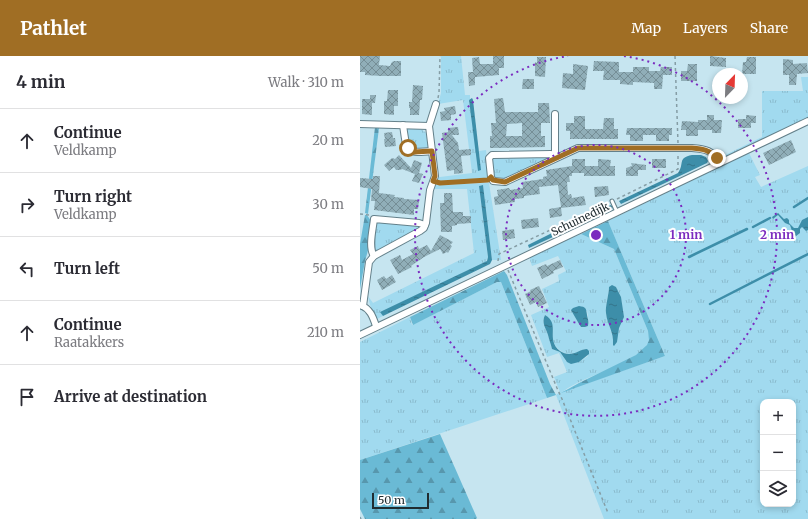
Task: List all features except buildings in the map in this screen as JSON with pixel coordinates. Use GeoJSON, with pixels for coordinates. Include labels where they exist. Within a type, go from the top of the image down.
{"type":"FeatureCollection","features":[{"type":"Feature","properties":{"kind":"street"},"geometry":{"type":"LineString","coordinates":[[376,326],[369,311],[362,305],[370,262],[374,256],[420,231],[425,226],[430,190],[435,176],[429,126],[436,104]]}},
{"type":"Feature","properties":{"kind":"street"},"geometry":{"type":"LineString","coordinates":[[555,114],[555,157]]}},
{"type":"Feature","properties":{"kind":"street","name":"Schuinedijk"},"geometry":{"type":"LineString","coordinates":[[360,335],[376,326],[808,121]]}},
{"type":"Feature","properties":{"kind":"street"},"geometry":{"type":"LineString","coordinates":[[360,124],[429,126]]}},
{"type":"Feature","properties":{"kind":"street"},"geometry":{"type":"LineString","coordinates":[[403,125],[406,146],[409,149],[414,152],[432,151]]}},
{"type":"Feature","properties":{"kind":"street"},"geometry":{"type":"LineString","coordinates":[[555,157],[551,154],[492,155],[489,158],[491,177],[493,180],[505,182],[555,157],[578,148],[692,148],[706,150],[714,154],[719,163]]}},
{"type":"Feature","properties":{"kind":"street"},"geometry":{"type":"LineString","coordinates":[[374,256],[371,247],[374,219],[418,223],[425,226]]}},
{"type":"Feature","properties":{"kind":"lane"},"geometry":{"type":"LineString","coordinates":[[612,201],[617,212]]}},
{"type":"Feature","properties":{"kind":"path"},"geometry":{"type":"LineString","coordinates":[[436,104],[439,93],[440,56]]}},
{"type":"Feature","properties":{"kind":"path"},"geometry":{"type":"LineString","coordinates":[[498,269],[499,254],[678,169],[675,56]]}},
{"type":"Feature","properties":{"kind":"path"},"geometry":{"type":"LineString","coordinates":[[433,181],[440,183],[488,180],[491,177]]}},
{"type":"Feature","properties":{"kind":"path"},"geometry":{"type":"LineString","coordinates":[[360,214],[369,215],[374,219]]}},
{"type":"Feature","properties":{"kind":"path"},"geometry":{"type":"LineString","coordinates":[[506,265],[608,513]]}},
{"type":"Feature","properties":{"kind":"green space"},"geometry":{"type":"Polygon","coordinates":[[[441,56],[461,56],[465,95],[470,95],[469,101],[481,170],[479,151],[486,150],[489,176],[487,179],[441,181],[437,179],[437,176],[440,177],[472,173],[463,100],[438,104],[441,93],[441,56]]]}},
{"type":"Feature","properties":{"kind":"green space"},"geometry":{"type":"Polygon","coordinates":[[[801,77],[808,77],[808,119],[723,159],[721,157],[762,137],[762,91],[803,91],[801,77]]]}},
{"type":"Feature","properties":{"kind":"green space"},"geometry":{"type":"Polygon","coordinates":[[[375,127],[379,128],[368,214],[365,213],[375,127]]]}},
{"type":"Feature","properties":{"kind":"green space"},"geometry":{"type":"Polygon","coordinates":[[[407,128],[424,131],[428,137],[428,148],[417,150],[409,146],[407,128]]]}},
{"type":"Feature","properties":{"kind":"green space"},"geometry":{"type":"Polygon","coordinates":[[[749,153],[760,175],[755,177],[761,187],[808,166],[808,519],[604,519],[556,395],[560,392],[554,377],[567,372],[559,353],[547,357],[531,315],[549,307],[542,289],[559,281],[558,275],[566,271],[558,256],[532,266],[530,256],[581,234],[614,249],[648,331],[649,342],[643,351],[622,363],[583,380],[564,391],[665,356],[608,221],[749,153]],[[609,287],[606,313],[613,345],[618,331],[622,309],[620,294],[616,287],[609,287]],[[572,310],[581,327],[588,326],[587,311],[572,310]],[[545,315],[544,325],[552,349],[560,352],[566,361],[579,362],[588,356],[585,349],[576,353],[567,354],[558,349],[553,340],[553,328],[545,315]]]}},
{"type":"Feature","properties":{"kind":"green space"},"geometry":{"type":"Polygon","coordinates":[[[497,157],[548,157],[548,160],[506,180],[503,180],[496,178],[494,175],[492,166],[493,159],[497,157]]]}},
{"type":"Feature","properties":{"kind":"green space"},"geometry":{"type":"Polygon","coordinates":[[[489,183],[501,260],[492,260],[483,185],[479,186],[488,257],[486,262],[381,312],[383,316],[377,319],[370,305],[368,296],[373,303],[474,253],[467,189],[432,189],[435,185],[489,183]]]}},
{"type":"Feature","properties":{"kind":"green space"},"geometry":{"type":"Polygon","coordinates":[[[365,215],[367,215],[371,221],[369,247],[360,289],[360,244],[365,215]]]}},
{"type":"Feature","properties":{"kind":"green space"},"geometry":{"type":"Polygon","coordinates":[[[608,221],[665,356],[561,393],[636,355],[647,345],[649,340],[648,331],[614,249],[581,234],[608,221]]]}},
{"type":"Feature","properties":{"kind":"green space"},"geometry":{"type":"Polygon","coordinates":[[[377,222],[416,225],[418,226],[418,229],[376,251],[373,248],[377,222]]]}},
{"type":"Feature","properties":{"kind":"green space"},"geometry":{"type":"Polygon","coordinates":[[[504,271],[507,275],[550,384],[556,395],[547,398],[501,282],[497,282],[413,325],[410,317],[504,271]]]}},
{"type":"Feature","properties":{"kind":"green space"},"geometry":{"type":"Polygon","coordinates":[[[497,282],[501,282],[547,398],[360,460],[360,342],[410,317],[412,325],[497,282]]]}},
{"type":"Feature","properties":{"kind":"green space"},"geometry":{"type":"Polygon","coordinates":[[[440,434],[477,518],[365,519],[360,509],[360,460],[440,434]]]}},
{"type":"Feature","properties":{"kind":"water"},"geometry":{"type":"Polygon","coordinates":[[[472,98],[481,170],[478,171],[469,100],[472,98]]]}},
{"type":"Feature","properties":{"kind":"water"},"geometry":{"type":"Polygon","coordinates":[[[692,155],[701,155],[706,157],[708,161],[707,163],[621,204],[619,201],[678,173],[683,159],[692,155]]]}},
{"type":"Feature","properties":{"kind":"water"},"geometry":{"type":"Polygon","coordinates":[[[483,185],[492,260],[490,264],[383,316],[380,312],[487,261],[488,257],[479,186],[483,185]]]}},
{"type":"Feature","properties":{"kind":"water"},"geometry":{"type":"Polygon","coordinates":[[[611,205],[613,208],[576,226],[575,222],[611,205]]]}},
{"type":"Feature","properties":{"kind":"water"},"geometry":{"type":"Polygon","coordinates":[[[778,213],[784,219],[787,218],[789,223],[794,228],[798,228],[802,220],[808,217],[808,230],[806,231],[802,227],[800,229],[800,233],[796,236],[790,225],[785,223],[778,215],[773,219],[772,217],[778,213]]]}},
{"type":"Feature","properties":{"kind":"water"},"geometry":{"type":"Polygon","coordinates":[[[566,226],[568,230],[529,248],[528,245],[566,226]]]}},
{"type":"Feature","properties":{"kind":"water"},"geometry":{"type":"Polygon","coordinates":[[[612,285],[616,287],[621,297],[624,317],[619,328],[617,342],[614,346],[606,310],[609,287],[612,285]]]}},
{"type":"Feature","properties":{"kind":"water"},"geometry":{"type":"Polygon","coordinates":[[[579,306],[586,309],[588,326],[581,327],[571,310],[579,306]]]}},
{"type":"Feature","properties":{"kind":"water"},"geometry":{"type":"Polygon","coordinates":[[[545,315],[552,323],[554,342],[560,351],[569,354],[587,349],[589,354],[579,362],[571,364],[567,362],[560,352],[552,349],[544,323],[545,315]]]}},
{"type":"Feature","properties":{"kind":"waterway"},"geometry":{"type":"LineString","coordinates":[[794,207],[808,198]]}},
{"type":"Feature","properties":{"kind":"waterway"},"geometry":{"type":"LineString","coordinates":[[753,227],[770,218]]}},
{"type":"Feature","properties":{"kind":"waterway"},"geometry":{"type":"LineString","coordinates":[[689,257],[747,229]]}},
{"type":"Feature","properties":{"kind":"waterway"},"geometry":{"type":"LineString","coordinates":[[710,304],[808,254]]}},
{"type":"Feature","properties":{"kind":"route"},"geometry":{"type":"LineString","coordinates":[[408,148],[414,152],[432,151],[435,176],[433,181],[440,183],[488,180],[491,177],[497,182],[505,182],[578,148],[702,148],[710,151],[717,158]]}}]}
